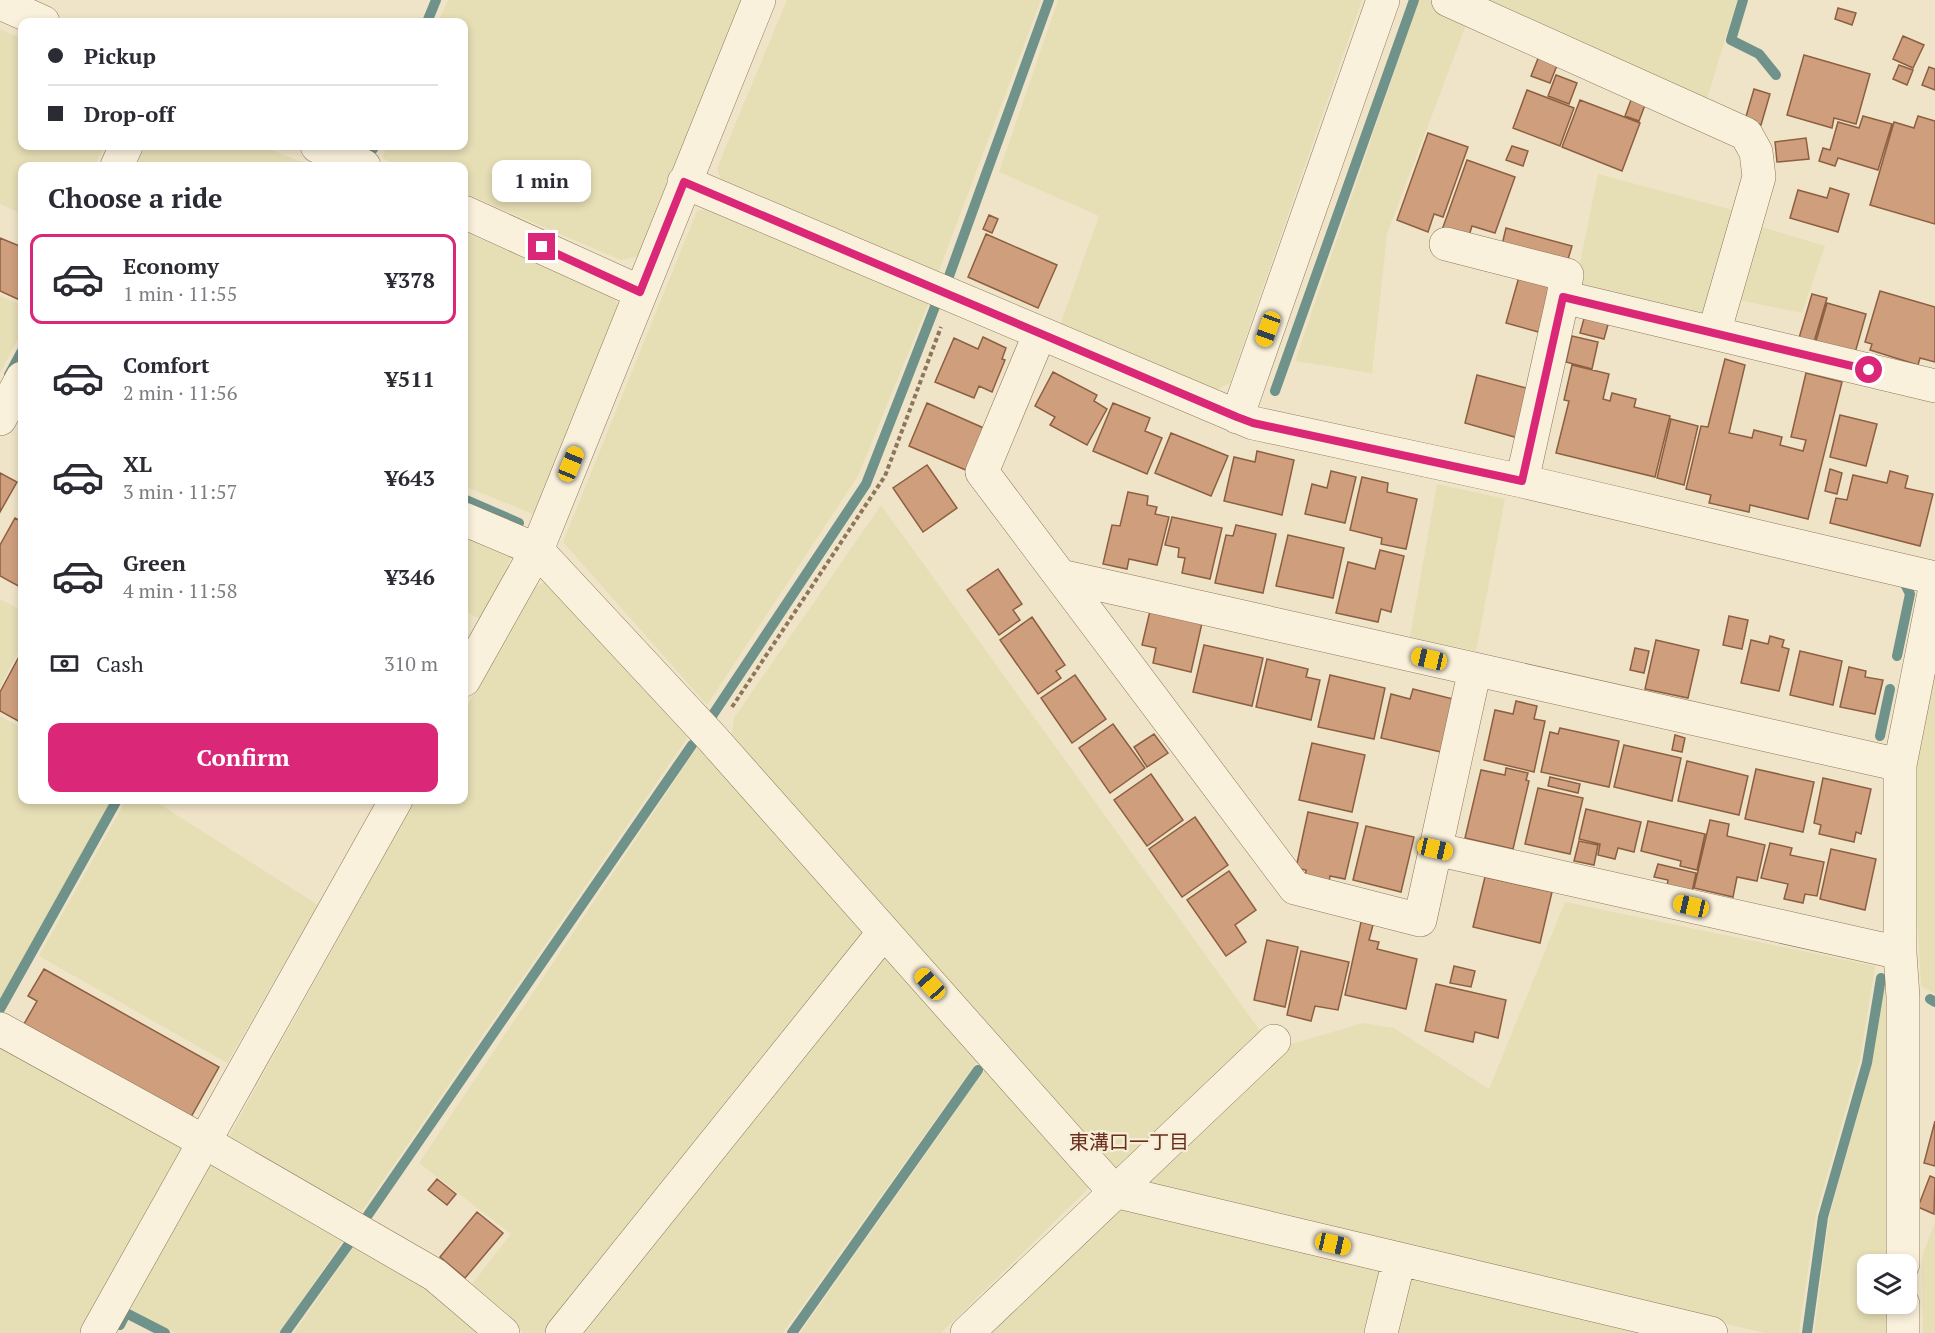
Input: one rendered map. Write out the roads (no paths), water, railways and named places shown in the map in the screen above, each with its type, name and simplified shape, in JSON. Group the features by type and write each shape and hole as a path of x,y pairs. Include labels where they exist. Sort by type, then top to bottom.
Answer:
{"street":[{"path":"468,673 537,550 759,0"},
{"path":"1237,417 1383,0"},
{"path":"1448,0 1746,134 1756,153 1760,177 1714,333"},
{"path":"0,3 34,18"},
{"path":"326,150 355,162"},
{"path":"684,182 1253,423 1522,481 1935,578"},
{"path":"468,214 640,292"},
{"path":"1446,244 1567,275 1522,481"},
{"path":"1563,297 1935,386"},
{"path":"1040,333 982,472 1294,888 1420,920 1475,669"},
{"path":"0,419 18,385"},
{"path":"468,521 537,550 712,738 1114,1191 1711,1333"},
{"path":"1061,576 1900,765"},
{"path":"1903,1254 1900,765 1935,588"},
{"path":"97,1333 394,804"},
{"path":"1435,849 1900,953"},
{"path":"562,1333 884,932"},
{"path":"0,1029 203,1141 435,1275 503,1333"},
{"path":"967,1333 1274,1041"},
{"path":"1381,1333 1399,1260"},
{"path":"1903,1314 1903,1333"}],"waterway":[{"path":"429,18 436,0"},
{"path":"948,279 1049,0"},
{"path":"1275,391 1414,0"},
{"path":"1743,0 1731,40 1759,54 1776,75"},
{"path":"705,720 708,722 866,484 936,304"},
{"path":"9,375 18,358"},
{"path":"468,501 519,523"},
{"path":"1897,656 1910,594 1904,582 1900,581"},
{"path":"1880,736 1890,689"},
{"path":"368,1215 692,745"},
{"path":"0,1009 115,804"},
{"path":"1807,1333 1823,1217 1867,1063 1881,978"},
{"path":"1930,999 1935,1002"},
{"path":"792,1333 978,1070"},
{"path":"285,1333 351,1241"},
{"path":"120,1325 126,1313 165,1333"}],"district":[{"name":"東溝口一丁目","path":"1129,1142"}]}
